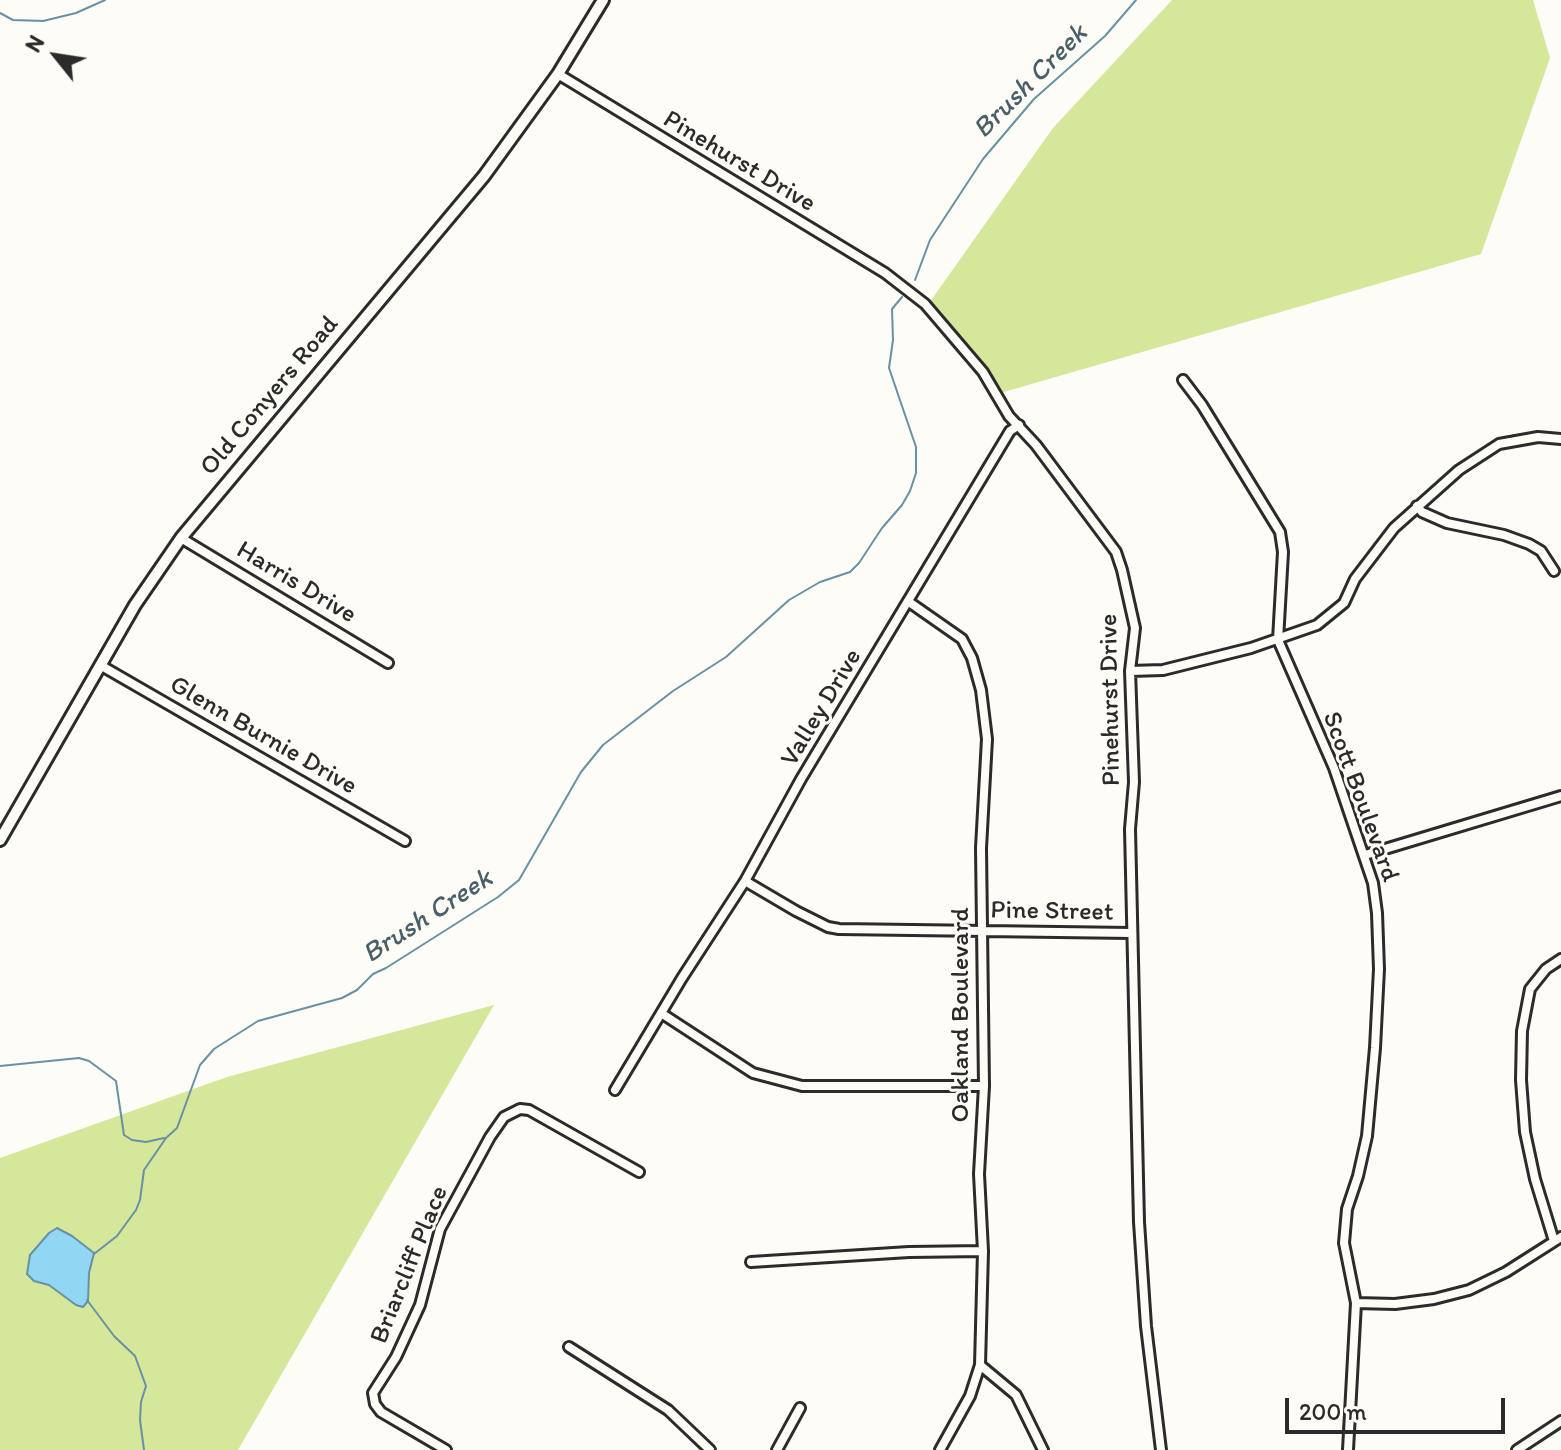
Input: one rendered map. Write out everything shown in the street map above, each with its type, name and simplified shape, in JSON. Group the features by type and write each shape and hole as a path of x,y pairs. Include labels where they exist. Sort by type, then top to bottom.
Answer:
{"street":[{"name":"Old Conyers Road","path":"0,840 135,605 181,538 484,176 558,74 603,0"},
{"name":"Pinehurst Drive","path":"558,74 894,280 925,304 983,372 1009,416 1075,495 1116,552 1135,628 1130,671 1134,782 1130,829 1139,1222 1146,1326 1161,1450"},
{"name":"Scott Boulevard","path":"1183,380 1202,405 1280,532 1283,552 1278,640 1334,768 1373,883 1379,969 1367,1136 1347,1209 1344,1243 1356,1303 1348,1450"},
{"name":"Valley Drive","path":"615,1090 745,881 801,779 1010,431 1019,425"},
{"path":"1130,671 1163,670 1278,640 1317,625 1344,603 1355,579 1394,528 1459,470 1499,444 1538,437 1561,439"},
{"path":"1417,506 1422,512 1447,523 1504,535 1529,544 1541,551 1554,571"},
{"name":"Harris Drive","path":"181,538 388,663"},
{"name":"Oakland Boulevard","path":"909,602 962,639 972,658 981,690 987,739 980,930 984,1086 979,1174 983,1251 980,1365 970,1396 940,1450"},
{"name":"Glenn Burnie Drive","path":"100,665 405,841"},
{"path":"1365,855 1561,796"},
{"name":"Pine Street","path":"745,881 828,927 967,933 980,930 1131,933"},
{"path":"1356,1303 1395,1304 1469,1290 1506,1272 1558,1239 1535,1179 1525,1132 1521,1080 1522,1031 1530,989 1546,969 1561,959"},
{"path":"661,1013 753,1073 802,1086 984,1086"},
{"name":"Briarcliff Place","path":"446,1450 381,1412 375,1404 373,1393 396,1357 420,1305 440,1229 497,1127 504,1117 520,1109 529,1110 639,1172"},
{"path":"751,1262 909,1252 983,1251"},
{"path":"569,1347 668,1410 710,1450"},
{"path":"980,1365 1016,1395 1043,1450"},
{"path":"777,1450 800,1408"},
{"path":"1517,1450 1561,1421"}],"green space":[{"path":"1172,0 1533,0 1550,58 1481,254 997,394 927,306 1053,128"},
{"path":"494,1005 238,1450 0,1450 0,1158 227,1077"}],"water":[{"path":"57,1228 94,1253 89,1273 88,1301 83,1307 49,1285 34,1281 27,1274 30,1255"}],"waterway":[{"path":"0,13 13,20 43,21 76,13 105,0"},
{"name":"Brush Creek","path":"915,280 930,240 983,159 1034,99 1105,36 1136,0"},
{"name":"Brush Creek","path":"94,1254 117,1236 136,1210 144,1170 166,1138 177,1128 200,1065 214,1049 258,1021 342,998 357,990 373,974 498,897 519,880 581,772 603,745 673,691 726,657 789,600 820,582 850,572 859,563 902,505 916,473 916,447 889,368 893,340 892,309 902,297"},
{"path":"0,1066 79,1058 89,1061 116,1081 124,1135 146,1142 164,1138"},
{"name":"Brush Creek","path":"87,1300 114,1336 135,1356 146,1386 140,1420 144,1450"}]}
